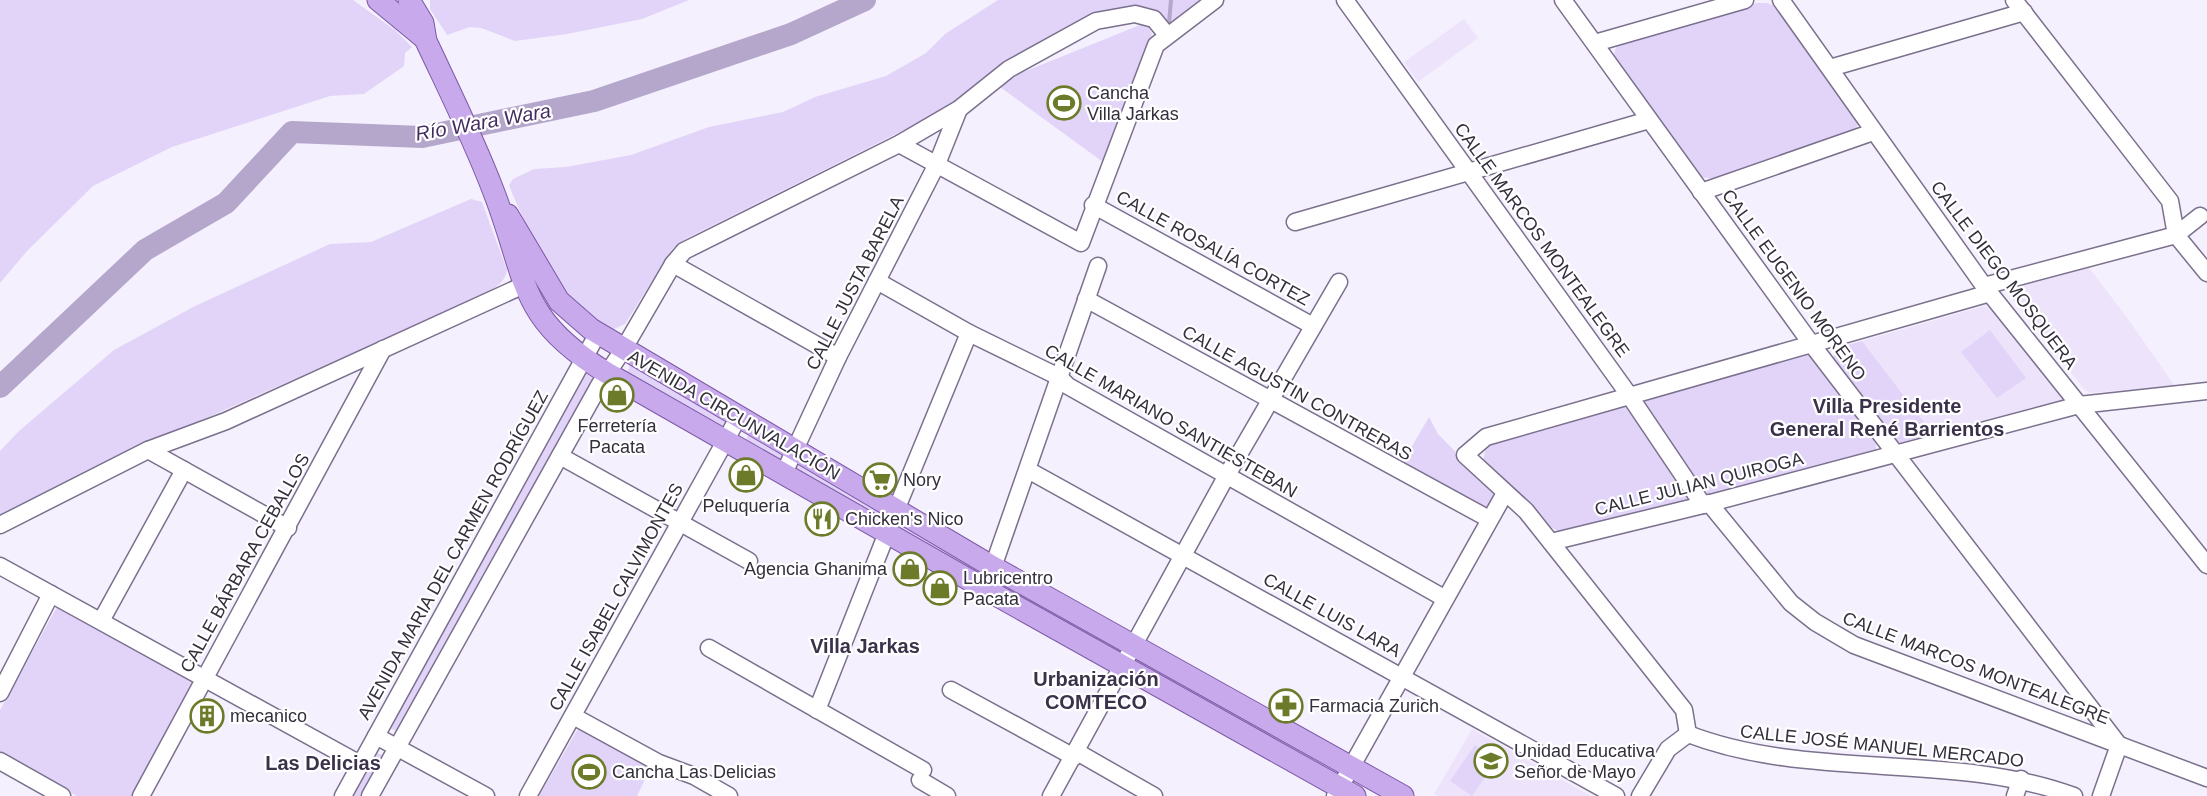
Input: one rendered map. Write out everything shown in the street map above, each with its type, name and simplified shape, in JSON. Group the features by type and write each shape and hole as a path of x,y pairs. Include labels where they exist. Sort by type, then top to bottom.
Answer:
{"main road":[{"name":"AVENIDA CIRCUNVALACIÓN","path":"409,0 423,23 426,41 494,191 559,301 574,316 623,350 993,567 1403,796"},
{"name":"AVENIDA CIRCUNVALACIÓN","path":"383,2 426,41"},
{"name":"AVENIDA CIRCUNVALACIÓN","path":"494,191 524,285 544,323 582,358 1343,793"}],"street":[{"path":"899,144 1081,243 1093,204 1156,45 1215,0"},
{"name":"CALLE MARCOS MONTEALEGRE","path":"1345,0 1706,504 1791,603 1831,632 1854,645 2207,778"},
{"name":"CALLE EUGENIO MORENO","path":"1563,0 1810,342 2119,745"},
{"path":"1595,44 1744,0"},
{"name":"CALLE DIEGO MOSQUERA","path":"1781,0 1987,289 2207,565"},
{"path":"1830,68 2020,4 2170,201 2204,220"},
{"path":"370,796 607,373 673,264 684,251 899,144 959,109 1009,69 1096,21 1135,14 1154,19 1167,35"},
{"name":"CALLE JUSTA BARELA","path":"784,473 838,357 937,164 959,109"},
{"path":"1295,222 1650,120"},
{"path":"1701,192 1873,132"},
{"path":"2170,201 2176,235 2207,273"},
{"name":"CALLE ROSALÍA CORTEZ","path":"1093,204 1313,326"},
{"path":"1640,796 1668,749 1688,734 1684,710 1526,511 1465,454 1486,436 2176,235 2204,220"},
{"path":"673,264 838,357"},
{"path":"993,567 1098,266"},
{"name":"CALLE MARIANO SANTIESTEBAN","path":"877,281 969,333 1059,377 1068,386 1444,598"},
{"path":"1051,796 1227,475 1339,282"},
{"path":"0,525 148,450 225,421 524,285"},
{"name":"CALLE AGUSTIN CONTRERAS","path":"1086,299 1489,519"},
{"name":"AVENIDA MARIA DEL CARMEN RODRÍGUEZ","path":"343,796 582,358 598,333"},
{"path":"817,710 969,333"},
{"name":"CALLE BÁRBARA CEBALLOS","path":"141,796 383,349"},
{"name":"CALLE JULIAN QUIROGA","path":"1551,542 1706,504 2079,405 2207,390"},
{"name":"CALLE ISABEL CALVIMONTES","path":"528,796 738,418"},
{"path":"148,450 288,528"},
{"path":"560,456 749,561"},
{"path":"101,621 184,470"},
{"name":"CALLE LUIS LARA","path":"1028,470 1616,796"},
{"path":"1343,793 1352,767 1444,598 1505,493"},
{"path":"0,566 360,764"},
{"path":"0,693 51,594"},
{"path":"709,648 817,710 921,775 947,796"},
{"path":"951,690 1154,796"},
{"path":"573,716 659,763 694,776 729,796"},
{"name":"CALLE JOSÉ MANUEL MERCADO","path":"1688,734 1722,747 1862,765 2021,779 2074,796"},
{"path":"376,736 486,796"},
{"path":"2101,796 2119,745"},
{"path":"0,761 62,796"},
{"path":"2015,796 2021,779"}],"shaded area":[{"path":"0,0 353,0 395,30 412,47 405,53 404,66 364,94 330,96 172,147 93,186 27,251 0,283"},
{"path":"430,0 689,0 642,19 567,34 515,41 481,28 470,27 447,35 430,9"},
{"path":"998,0 1203,0 1169,23 1142,9 1127,7 1097,14 914,125 687,238 673,248 625,324 609,331 585,314 564,294 537,247 514,197 509,185 513,179 534,169 566,167 631,155 709,127 783,112 815,97 886,76 926,53 945,34"},
{"path":"1757,3 1767,3 1781,9 1859,120 1856,130 1716,179 1701,177 1614,59 1615,50 1625,40"},
{"path":"1464,19 1478,38 1418,82 1404,62"},
{"path":"1140,25 1149,27 1152,34 1103,162 1000,87 1021,73"},
{"path":"471,199 482,202 507,270 496,287 464,304 145,445 0,514 0,451 19,431 114,350 195,306 330,244 371,242"},
{"path":"2087,265 2175,386 2090,393 2084,389 2010,297 2013,286"},
{"path":"1984,306 1991,308 2062,398 2061,402 2054,408 1934,435 1862,341"},
{"path":"1990,330 2026,378 1997,398 1961,352"},
{"path":"1862,341 1934,435 1896,445 1832,360 1837,348"},
{"path":"1808,353 1815,357 1876,444 1876,452 1707,497 1645,405 1646,401"},
{"path":"631,364 728,419 722,429 626,374"},
{"path":"586,374 593,378 397,732 390,728"},
{"path":"1616,405 1627,405 1689,497 1688,500 1560,532 1546,525 1483,461 1485,451 1495,440"},
{"path":"1429,417 1438,434 1494,491 1490,506 1482,508 1400,467"},
{"path":"750,432 785,452 780,462 745,442"},
{"path":"797,460 885,512 880,520 793,469"},
{"path":"902,522 1124,648 1119,655 897,530"},
{"path":"58,605 197,681 133,796 77,796 0,754 0,710"},
{"path":"1140,657 1341,769 1337,777 1135,666"},
{"path":"579,727 651,767 637,796 539,796"},
{"name":"Unidad Educativa Señor de Mayo","path":"1472,729 1591,796 1439,796 1434,794"},
{"path":"1475,745 1497,760 1472,796 1450,781"},
{"path":"376,752 384,756 362,796 352,796"}],"waterway":[{"name":"Río Wara Wara","path":"0,387 145,250 226,203 292,132 422,137 594,101 791,34 865,0"},
{"path":"1169,23 1171,0"}],"place":[{"name":"Cancha Villa Jarkas","path":"1064,103"},
{"name":"Ferretería Pacata","path":"617,395"},
{"name":"Peluquería","path":"746,475"},
{"name":"Nory","path":"880,480"},
{"name":"Chicken's Nico","path":"822,519"},
{"name":"Agencia Ghanima","path":"910,569"},
{"name":"Lubricentro Pacata","path":"940,588"},
{"name":"Farmacia Zurich","path":"1286,706"},
{"name":"mecanico","path":"207,716"},
{"name":"Unidad Educativa Señor de Mayo","path":"1491,761"},
{"name":"Cancha Las Delicias","path":"589,772"}],"district":[{"name":"Villa Presidente General René Barrientos","path":"1887,418"},
{"name":"Villa Jarkas","path":"865,646"},
{"name":"Urbanización COMTECO","path":"1096,690"},
{"name":"Las Delicias","path":"323,763"}]}
